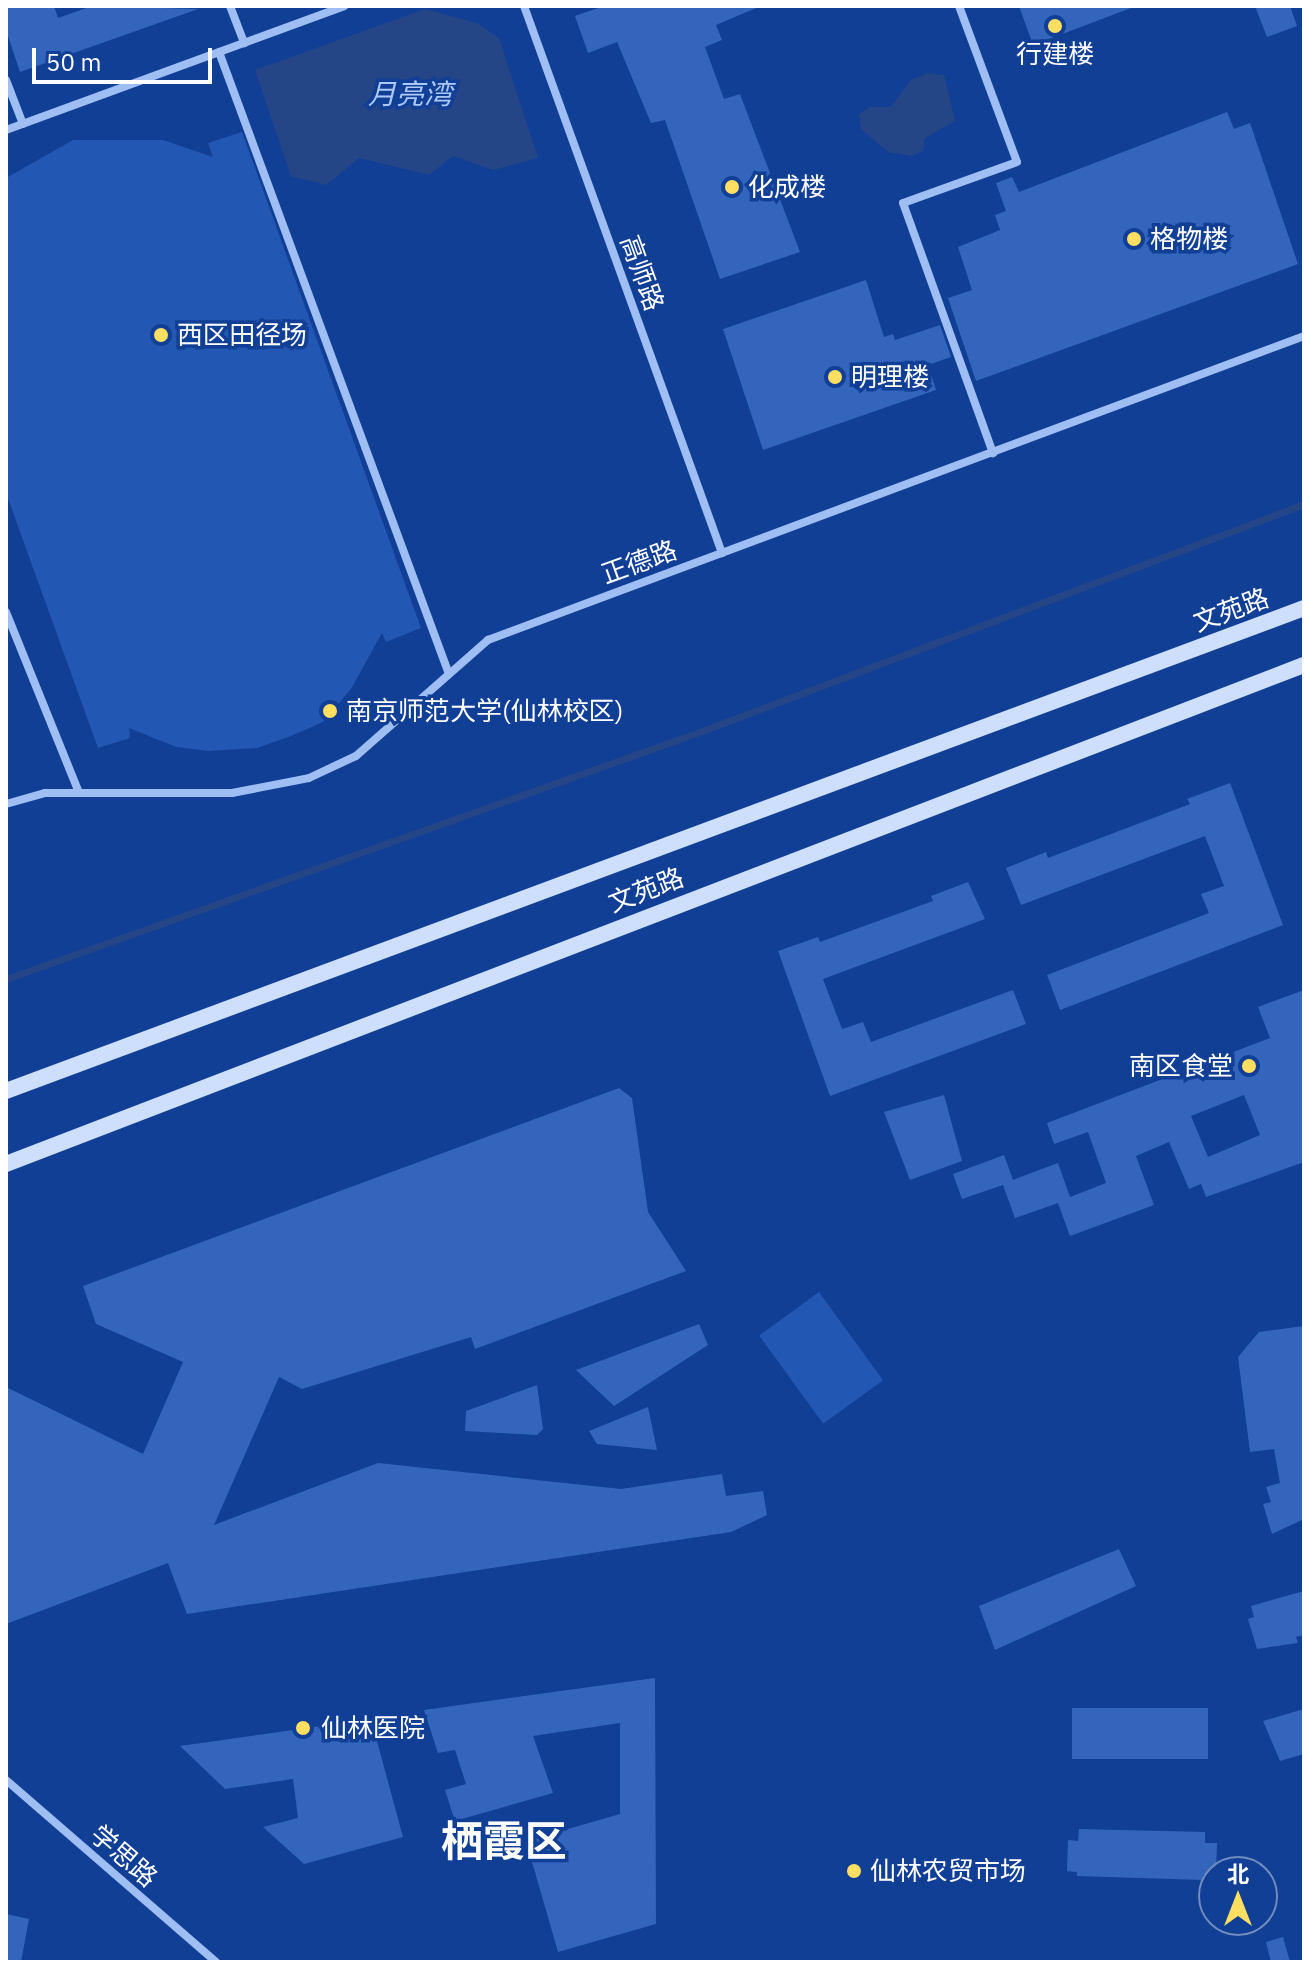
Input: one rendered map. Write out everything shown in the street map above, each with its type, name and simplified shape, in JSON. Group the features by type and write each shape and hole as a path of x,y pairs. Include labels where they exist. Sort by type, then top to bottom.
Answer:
{"main road":[{"name":"文苑路","path":"6,1091 1304,608"},
{"name":"文苑路","path":"6,1164 1304,665"}],"street":[{"path":"230,6 244,43"},
{"path":"6,130 344,6"},
{"name":"高师路","path":"524,6 722,553"},
{"path":"959,6 1017,162 903,203 993,453"},
{"path":"219,52 449,674"},
{"path":"6,80 23,124"},
{"name":"正德路","path":"6,804 45,793 232,793 309,778 356,756 488,640 1304,336"},
{"path":"6,612 79,793"},
{"name":"学思路","path":"6,1780 216,1962"}],"shaded area":[{"name":"西区田径场","path":"242,132 421,628 386,642 382,633 351,689 323,722 291,736 257,748 209,751 176,747 129,728 130,738 98,748 6,493 6,178 73,140 163,140 213,157 208,143"},
{"path":"819,1292 883,1380 823,1424 759,1335"}],"water":[{"name":"月亮湾","path":"425,9 477,23 499,38 538,158 493,170 453,156 429,175 359,158 326,185 291,176 255,70"},
{"path":"928,73 944,75 955,121 925,138 923,151 912,156 888,152 861,129 859,114 870,107 891,107 911,80"}],"building":[{"path":"6,6 54,6 58,18 92,6 198,9 20,72 6,30"},
{"name":"化成楼","path":"604,6 761,6 716,25 722,40 705,47 724,99 740,94 800,252 720,279 665,120 651,123 617,42 588,53 575,16"},
{"name":"行建楼","path":"1019,6 1131,6 1131,8 1033,45"},
{"path":"1255,6 1290,6 1297,26 1267,37"},
{"name":"格物楼","path":"1227,112 1234,129 1250,123 1298,264 976,381 948,298 972,290 958,247 1000,230 995,215 1006,211 996,183 1012,177 1019,192"},
{"name":"明理楼","path":"866,280 884,337 893,334 895,340 940,325 951,357 928,365 936,390 763,450 723,329"},
{"path":"1230,783 1283,925 1060,1010 1047,975 1209,913 1201,894 1224,886 1205,836 1021,905 1006,868 1046,852 1048,858 1190,804 1187,799"},
{"path":"968,882 985,919 823,979 842,1029 863,1022 871,1042 1013,990 1026,1024 830,1096 778,951 818,937 820,942 933,901 931,896"},
{"path":"1304,990 1304,1162 1206,1197 1201,1184 1189,1189 1169,1142 1136,1156 1154,1205 1070,1236 1058,1203 1015,1218 1003,1185 962,1199 953,1174 1004,1155 1013,1180 1058,1163 1070,1197 1106,1183 1088,1132 1054,1144 1047,1123 1270,1038 1258,1007","holes":["1244,1095 1260,1135 1208,1157 1191,1116"]},
{"path":"619,1088 632,1098 648,1212 686,1271 475,1349 471,1337 302,1389 279,1377 214,1525 378,1463 621,1489 722,1474 726,1496 763,1491 767,1515 731,1532 187,1614 168,1563 6,1624 6,1387 143,1454 183,1362 96,1324 83,1286"},
{"path":"944,1095 962,1161 910,1180 884,1112"},
{"path":"699,1324 708,1345 614,1406 576,1370"},
{"path":"1304,1326 1304,1519 1272,1534 1263,1504 1271,1502 1266,1487 1280,1483 1274,1449 1250,1452 1238,1357 1259,1332"},
{"path":"537,1385 543,1429 537,1435 465,1431 466,1411"},
{"path":"648,1407 657,1450 597,1444 589,1431"},
{"path":"1119,1549 1136,1586 995,1650 979,1606"},
{"path":"1304,1591 1304,1635 1296,1637 1298,1643 1257,1649 1248,1619 1254,1617 1251,1606"},
{"path":"655,1678 656,1924 558,1952 526,1841 620,1814 620,1723 533,1736 553,1793 455,1821 445,1790 466,1784 455,1750 438,1753 424,1710"},
{"path":"1072,1708 1208,1708 1208,1759 1072,1759"},
{"path":"1304,1709 1304,1754 1280,1761 1263,1721"},
{"path":"371,1719 403,1837 304,1864 263,1827 298,1818 293,1779 225,1789 180,1746"},
{"path":"1079,1829 1205,1832 1205,1843 1217,1843 1217,1856 1198,1856 1198,1880 1077,1876 1077,1872 1067,1871 1068,1840 1078,1841"},
{"path":"6,1914 29,1919 21,1962 6,1962"},
{"path":"1283,1937 1290,1962 1271,1962 1266,1942"}],"waterway":[{"path":"6,979 702,731 1304,504"}],"place":[{"name":"行建楼","path":"1055,26"},
{"name":"化成楼","path":"732,187"},
{"name":"格物楼","path":"1134,239"},
{"name":"西区田径场","path":"161,335"},
{"name":"明理楼","path":"835,377"},
{"name":"南京师范大学(仙林校区)","path":"330,711"},
{"name":"南区食堂","path":"1249,1066"},
{"name":"仙林医院","path":"303,1728"},
{"name":"仙林农贸市场","path":"854,1871"}],"district":[{"name":"栖霞区","path":"504,1841"}]}
